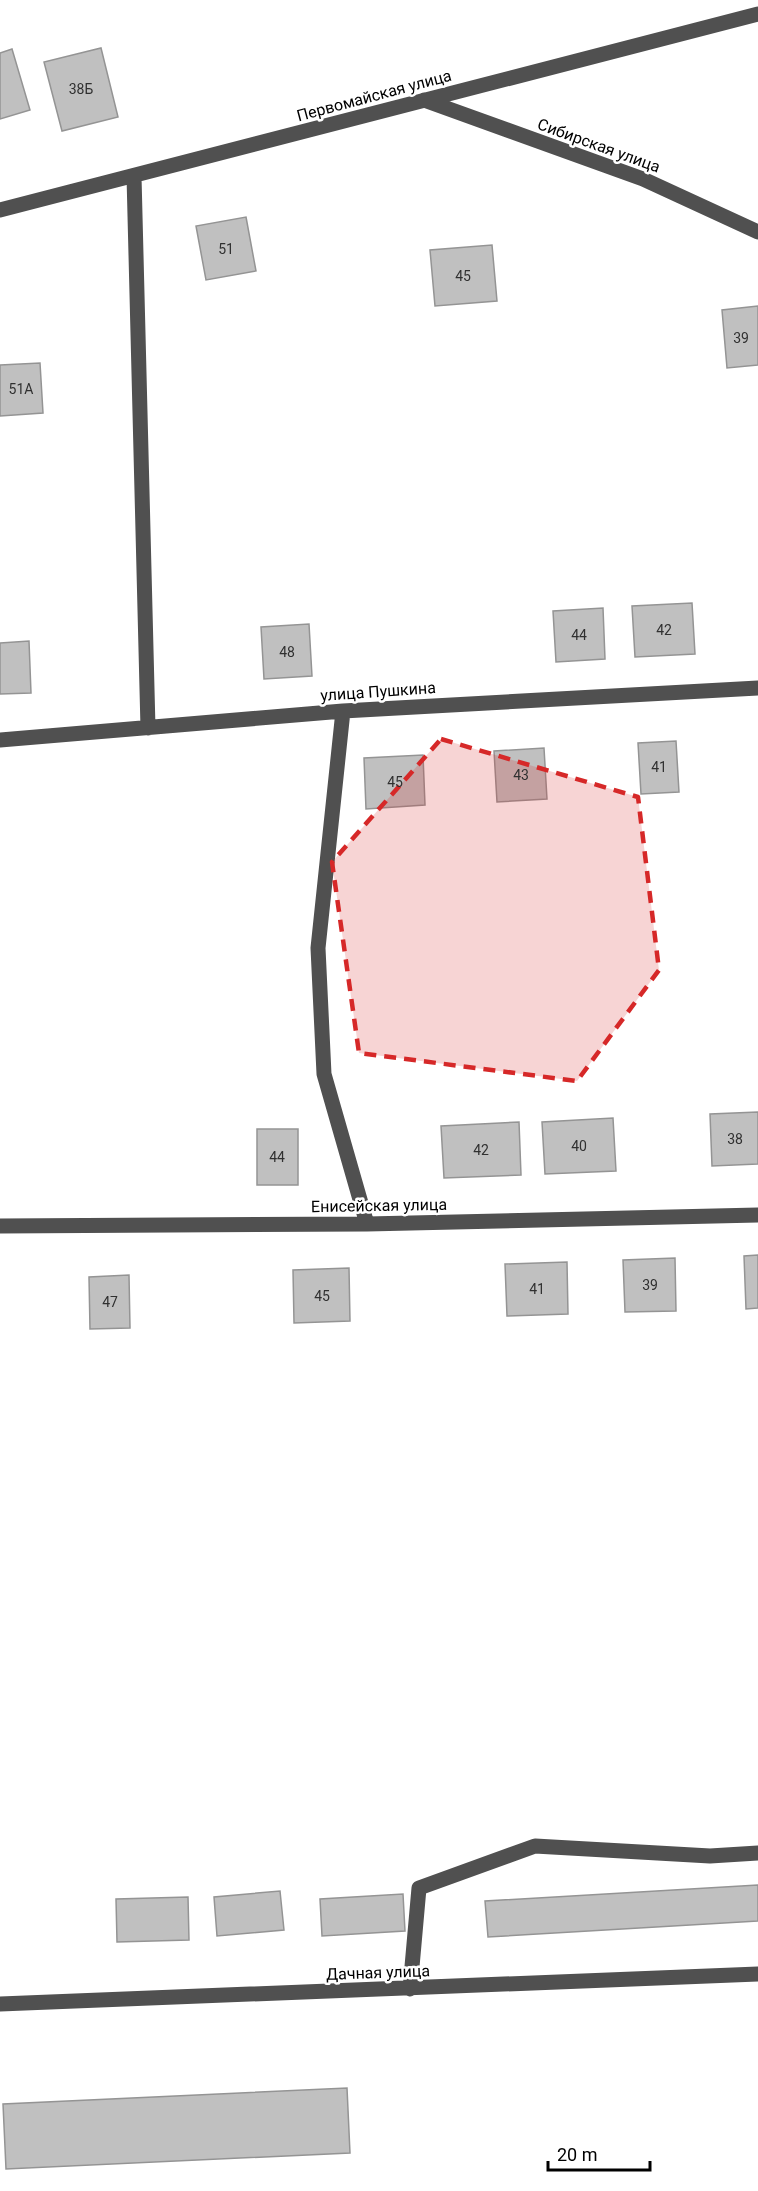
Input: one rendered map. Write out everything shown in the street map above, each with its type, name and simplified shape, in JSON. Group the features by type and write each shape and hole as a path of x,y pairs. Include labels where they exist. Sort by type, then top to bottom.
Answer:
{"street":[{"name":"Первомайская улица","path":"0,210 758,14"},
{"name":"Сибирская улица","path":"424,100 643,179 758,232"},
{"path":"134,176 148,728"},
{"name":"улица Пушкина","path":"0,740 343,711 758,688"},
{"path":"343,711 318,948 324,1074 367,1224"},
{"name":"Енисейская улица","path":"0,1226 367,1224 758,1215"},
{"path":"410,1989 419,1888 535,1846 710,1856 758,1853"},
{"name":"Дачная улица","path":"0,2004 758,1974"}],"highlighted area":[{"path":"441,739 638,797 659,970 577,1081 359,1053 332,862"}],"building":[{"path":"101,48 118,117 62,131 44,62"},
{"path":"12,49 30,110 0,119 0,53"},
{"path":"246,217 256,271 206,280 196,226"},
{"path":"492,245 497,301 435,306 430,250"},
{"path":"758,306 758,365 727,368 722,310"},
{"path":"40,363 43,413 0,416 0,365"},
{"path":"692,603 695,654 635,657 632,606"},
{"path":"603,608 605,659 556,662 553,611"},
{"path":"309,624 312,676 264,679 261,627"},
{"path":"29,641 31,693 0,694 0,643"},
{"path":"676,741 679,792 641,794 638,743"},
{"path":"544,748 547,799 497,802 494,751"},
{"path":"423,755 425,805 366,809 364,758"},
{"path":"758,1112 758,1164 712,1166 710,1114"},
{"path":"613,1118 616,1171 545,1174 542,1122"},
{"path":"519,1122 521,1175 444,1178 441,1126"},
{"path":"257,1129 298,1129 298,1185 257,1185"},
{"path":"758,1255 758,1308 746,1309 744,1256"},
{"path":"675,1258 676,1311 625,1312 623,1260"},
{"path":"567,1262 568,1314 507,1316 505,1264"},
{"path":"349,1268 350,1321 294,1323 293,1270"},
{"path":"129,1275 130,1328 90,1329 89,1277"},
{"path":"758,1885 758,1921 488,1937 485,1901"},
{"path":"280,1891 284,1930 217,1936 214,1897"},
{"path":"403,1894 405,1931 322,1936 320,1899"},
{"path":"188,1897 189,1940 117,1942 116,1899"},
{"path":"347,2088 350,2153 6,2169 3,2104"}]}
